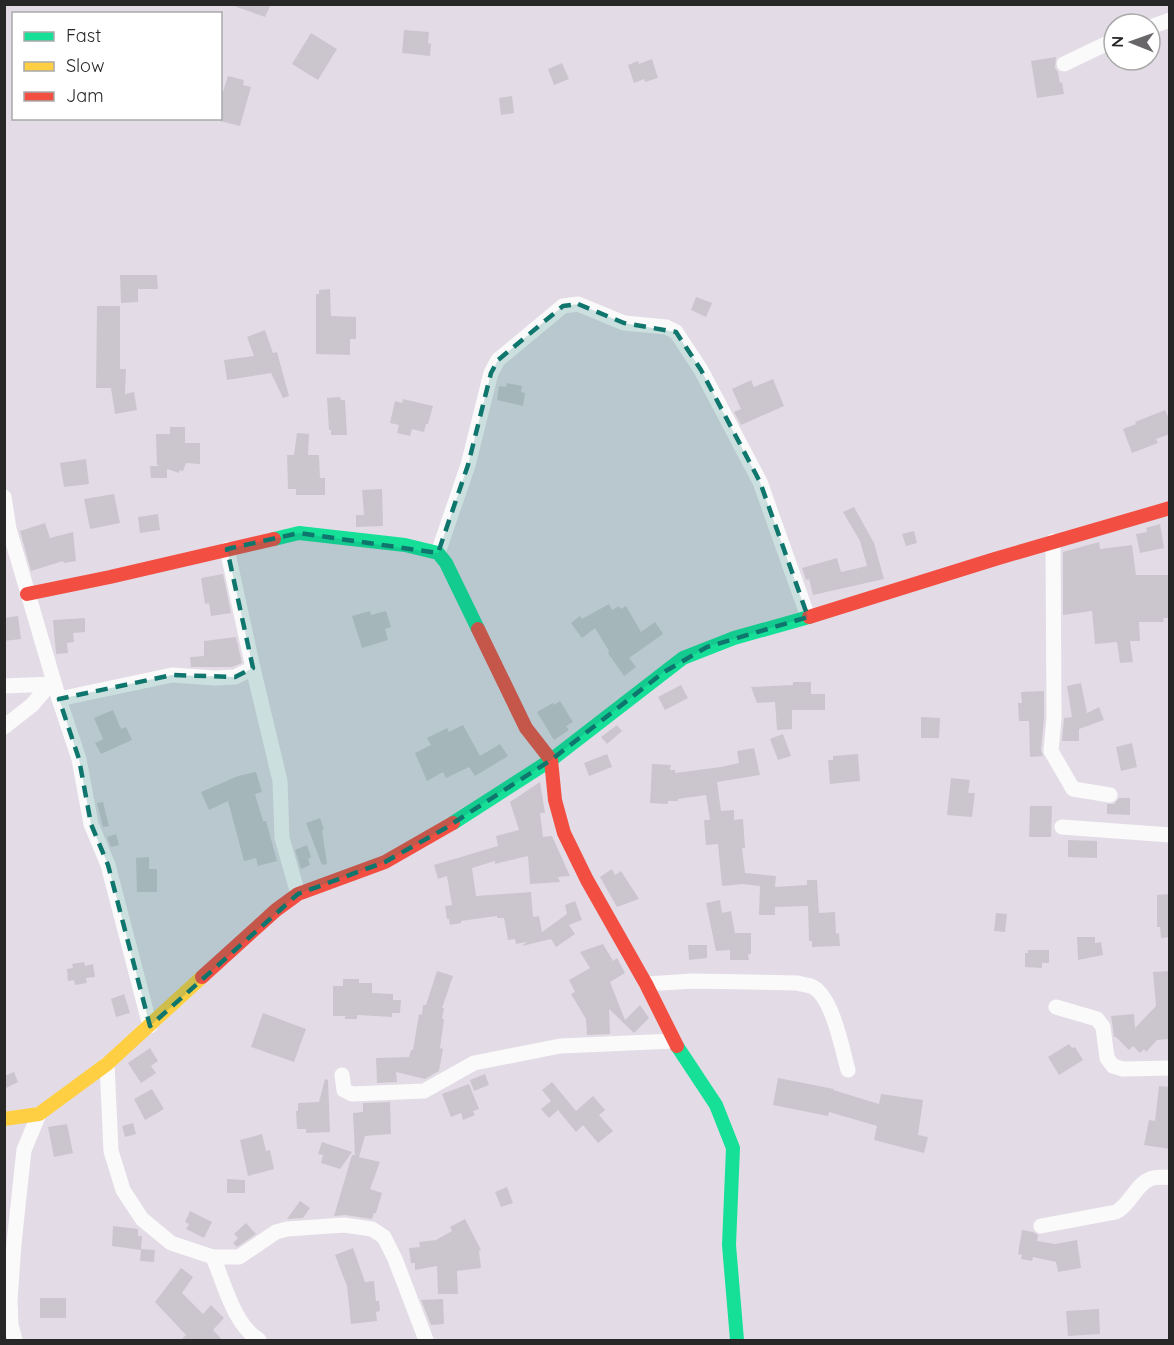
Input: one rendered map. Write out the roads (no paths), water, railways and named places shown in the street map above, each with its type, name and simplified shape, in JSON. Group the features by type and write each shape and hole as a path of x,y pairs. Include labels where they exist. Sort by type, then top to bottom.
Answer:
{"street":[{"path":"1064,64 1102,46"},
{"path":"438,553 468,465 491,373 498,360 563,306 578,304 624,323 666,327 676,332 701,370 760,482 808,617"},
{"path":"4,497 9,529 52,684 79,759 91,824 108,865 150,1026"},
{"path":"4,1119 39,1114 107,1064 222,957 298,894 385,862 444,830 551,760 683,658 707,647 959,568 1170,508"},
{"path":"27,594 110,578 299,533 405,545 438,553 446,563 526,728 551,760 555,800 564,833 587,880 646,984 674,1041 716,1106 733,1148 729,1245 737,1341"},
{"path":"1053,541 1054,718 1051,751 1073,789 1110,795"},
{"path":"227,549 280,780 282,838 298,894"},
{"path":"59,699 172,675 215,678 236,676 253,668"},
{"path":"4,686 52,684"},
{"path":"4,727 32,705 52,684"},
{"path":"1062,827 1170,835"},
{"path":"646,984 693,981 798,984 813,987 824,998 834,1022 848,1070"},
{"path":"1056,1007 1096,1019 1103,1027 1107,1058 1113,1066 1123,1069 1170,1068"},
{"path":"342,1075 344,1090 352,1094 424,1091 474,1063 560,1046 674,1041"},
{"path":"107,1064 111,1151 123,1190 142,1219 171,1243 213,1257 239,1257 276,1232 287,1230 344,1225 372,1229 384,1237 395,1259 426,1341"},
{"path":"15,1341 11,1325 10,1301 15,1231 24,1150 39,1114"},
{"path":"1041,1226 1116,1212 1125,1208 1143,1182 1152,1178 1170,1177"},
{"path":"213,1257 239,1321 250,1335 259,1341"}]}
